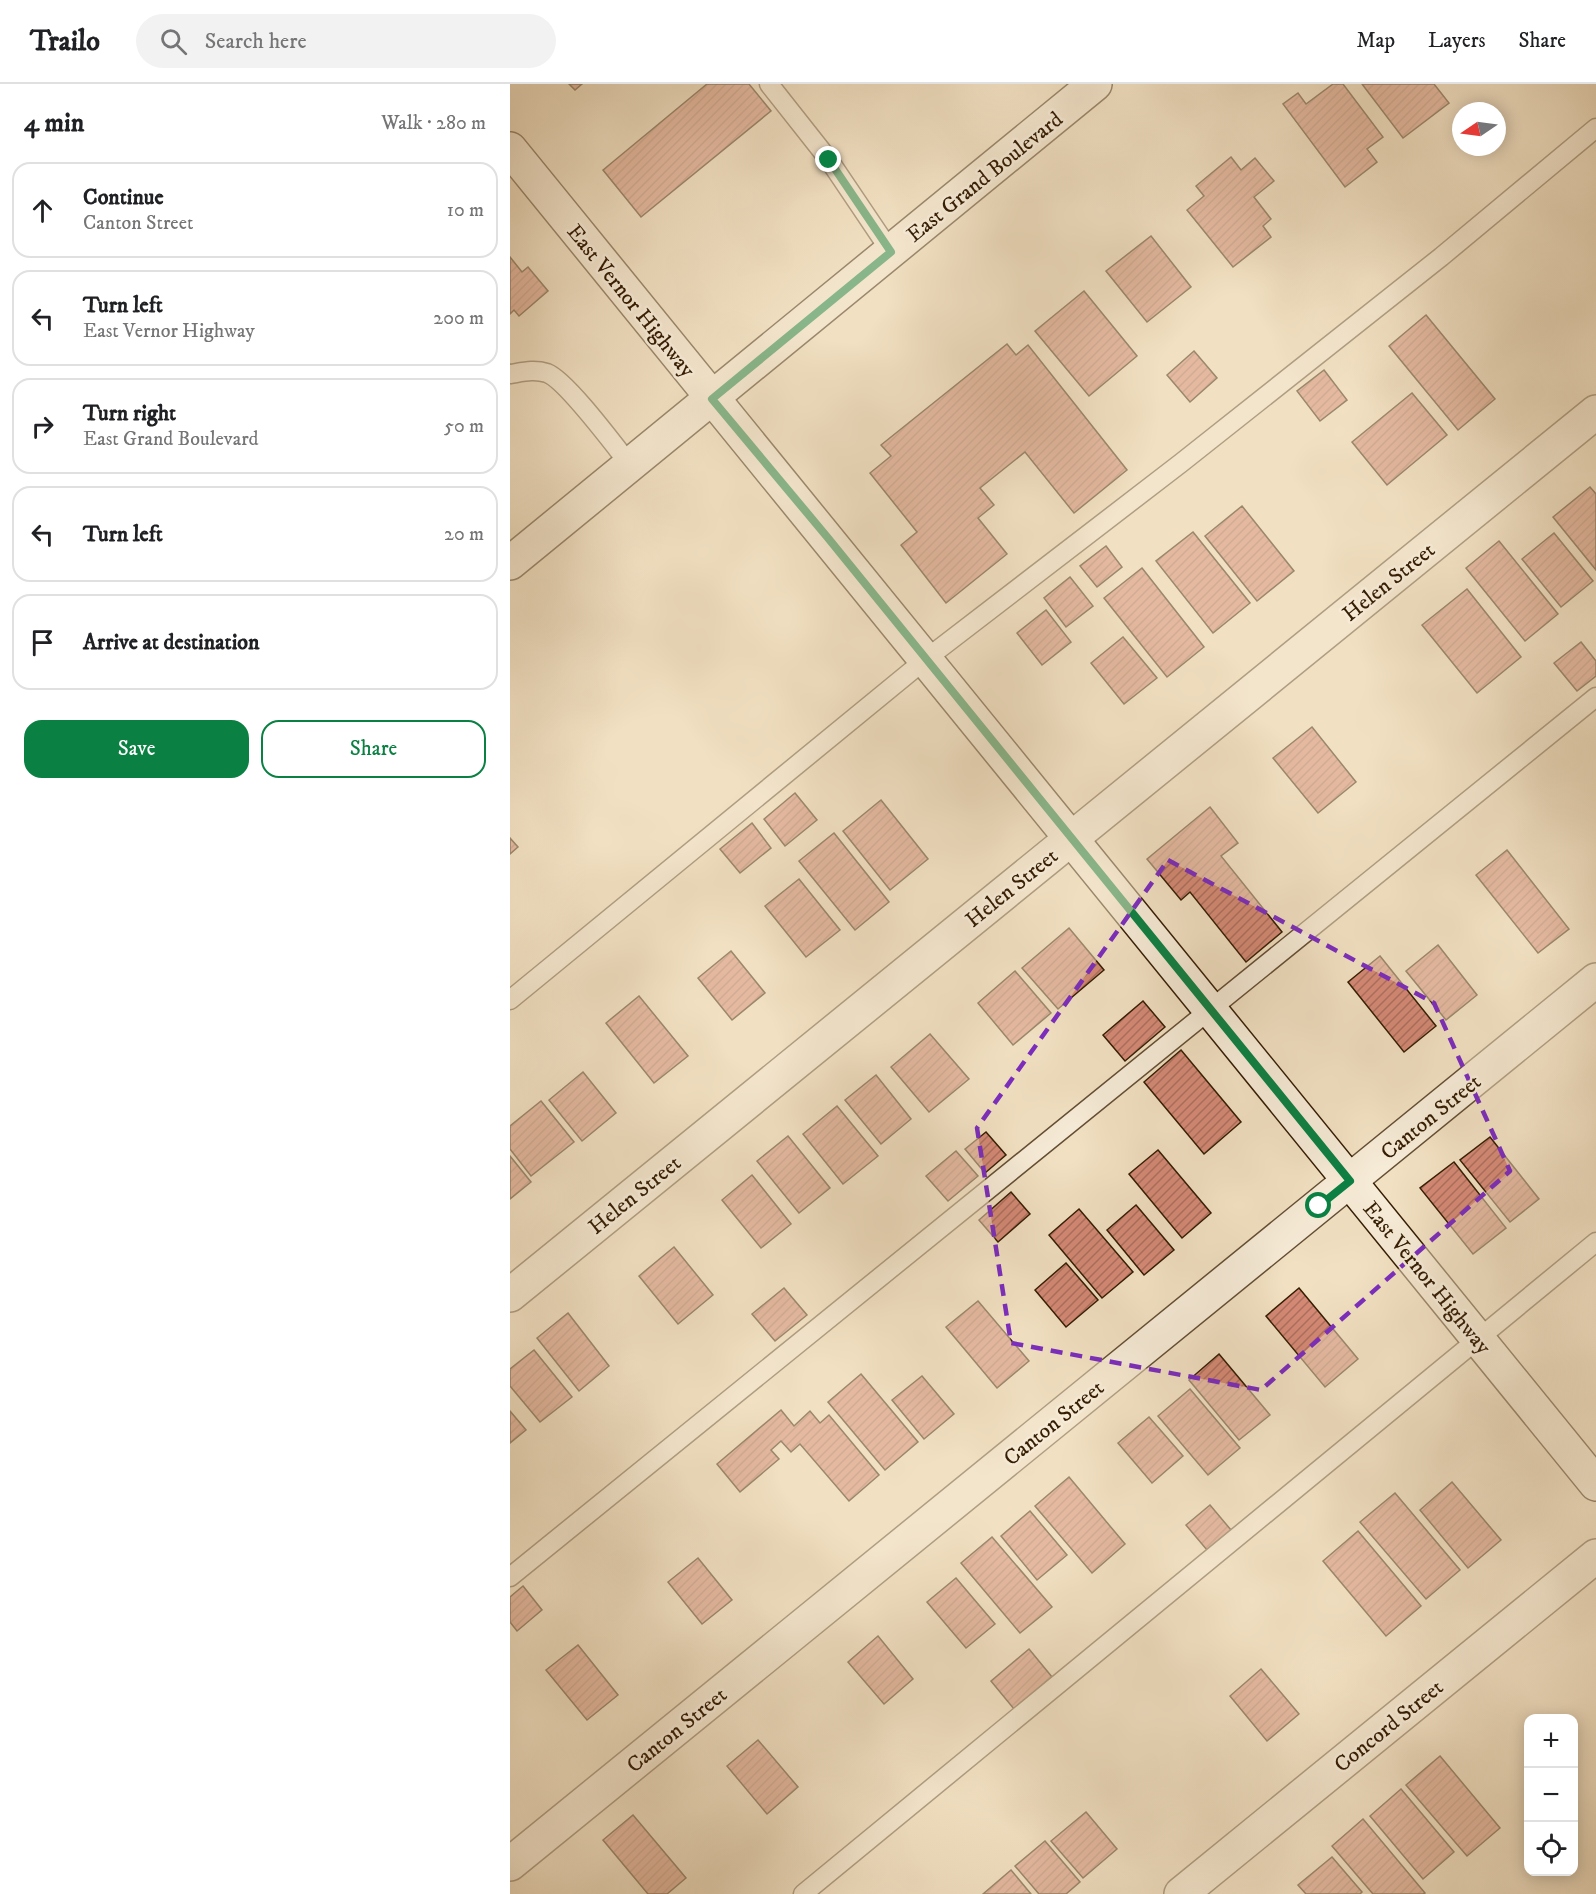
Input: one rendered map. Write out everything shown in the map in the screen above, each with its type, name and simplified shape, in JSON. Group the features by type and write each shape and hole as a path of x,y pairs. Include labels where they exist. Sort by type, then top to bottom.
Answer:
{"street":[{"name":"East Grand Boulevard","path":"510,563 1095,84"},
{"name":"East Vernor Highway","path":"510,149 1596,1484"},
{"name":"Helen Street","path":"510,1295 1596,412"},
{"name":"Canton Street","path":"510,1864 1596,980"},
{"name":"Concord Street","path":"1180,1894 1596,1556"}],"lane":[{"path":"769,84 829,160 891,252"},
{"path":"510,1000 926,659 1182,463 1441,257 1596,128"},
{"path":"510,374 534,370 549,374 567,389 630,465"},
{"path":"510,1577 1596,697"},
{"path":"803,1894 1596,1242"}],"highlighted area":[{"path":"1168,860 1434,1003 1510,1171 1261,1390 1011,1343 977,1128"}],"building":[{"path":"569,84 582,84 575,90"},
{"path":"707,84 749,84 771,111 641,217 603,170"},
{"path":"1333,84 1343,84 1383,137 1367,149 1377,162 1345,187 1283,104 1298,93 1306,104"},
{"path":"1362,84 1434,84 1449,103 1403,138"},
{"path":"1231,157 1241,170 1255,158 1274,181 1254,197 1271,219 1263,226 1271,237 1233,267 1187,210 1204,196 1196,186"},
{"path":"1151,236 1191,287 1147,322 1106,271"},
{"path":"510,257 522,272 528,267 548,291 519,316 514,310 510,314"},
{"path":"1084,291 1137,356 1089,396 1035,331"},
{"path":"1426,315 1495,399 1458,430 1389,346"},
{"path":"1007,344 1016,355 1028,345 1127,470 1074,513 1025,452 980,488 994,505 978,518 1007,554 946,603 901,545 917,532 870,473 891,456 881,445"},
{"path":"1194,351 1217,378 1190,402 1167,375"},
{"path":"1324,370 1347,400 1320,421 1297,391"},
{"path":"1412,393 1447,435 1387,485 1352,442"},
{"path":"1590,487 1596,494 1596,570 1553,517"},
{"path":"1242,506 1294,571 1257,601 1205,536"},
{"path":"1193,532 1250,603 1213,633 1156,561"},
{"path":"1554,533 1593,581 1561,607 1522,559"},
{"path":"1499,541 1558,614 1525,641 1466,568"},
{"path":"1106,546 1122,567 1097,587 1080,566"},
{"path":"1142,568 1204,647 1167,677 1104,598"},
{"path":"1070,577 1093,606 1066,627 1044,598"},
{"path":"1467,589 1521,657 1477,693 1422,625"},
{"path":"1046,610 1071,642 1042,665 1017,633"},
{"path":"1123,637 1157,678 1124,704 1091,663"},
{"path":"1581,642 1596,661 1596,676 1577,691 1554,663"},
{"path":"1312,727 1356,782 1318,813 1273,758"},
{"path":"795,793 817,820 785,846 764,819"},
{"path":"881,800 928,859 890,890 843,831"},
{"path":"1210,807 1238,843 1221,856 1282,932 1246,962 1190,892 1181,900 1147,859"},
{"path":"752,823 771,848 740,873 720,849"},
{"path":"834,833 889,902 855,930 799,861"},
{"path":"510,838 518,847 510,854"},
{"path":"1507,850 1569,929 1538,953 1476,875"},
{"path":"799,879 840,930 806,957 765,906"},
{"path":"1069,928 1104,970 1058,1009 1022,968"},
{"path":"1438,945 1477,995 1446,1020 1406,971"},
{"path":"731,951 765,993 732,1020 698,978"},
{"path":"1380,956 1436,1026 1404,1052 1348,982"},
{"path":"1015,971 1051,1013 1013,1045 978,1003"},
{"path":"639,996 688,1056 654,1083 606,1023"},
{"path":"1143,1001 1165,1027 1125,1061 1103,1035"},
{"path":"930,1034 969,1079 929,1112 891,1067"},
{"path":"1181,1050 1241,1122 1204,1154 1144,1082"},
{"path":"583,1072 616,1113 582,1141 549,1100"},
{"path":"876,1075 911,1119 881,1144 845,1100"},
{"path":"541,1101 574,1142 531,1176 510,1149 510,1126"},
{"path":"837,1106 878,1156 843,1184 803,1134"},
{"path":"986,1132 1006,1155 985,1173 965,1149"},
{"path":"788,1136 830,1188 799,1213 757,1161"},
{"path":"1490,1137 1539,1199 1510,1222 1460,1160"},
{"path":"1158,1150 1211,1213 1182,1238 1129,1174"},
{"path":"956,1151 978,1176 948,1201 926,1176"},
{"path":"510,1156 531,1182 510,1199"},
{"path":"1454,1162 1506,1228 1473,1254 1420,1188"},
{"path":"752,1175 791,1224 761,1248 722,1200"},
{"path":"1011,1192 1030,1214 998,1242 979,1220"},
{"path":"1136,1205 1174,1250 1144,1275 1107,1230"},
{"path":"1079,1209 1133,1272 1102,1298 1049,1235"},
{"path":"674,1247 713,1295 678,1324 639,1276"},
{"path":"1066,1263 1098,1300 1066,1327 1035,1290"},
{"path":"784,1288 807,1315 775,1341 752,1314"},
{"path":"1299,1288 1358,1359 1325,1387 1266,1316"},
{"path":"978,1301 1029,1361 997,1388 946,1327"},
{"path":"568,1313 609,1366 579,1391 537,1338"},
{"path":"534,1350 572,1397 540,1422 510,1386 510,1369"},
{"path":"1219,1354 1270,1415 1239,1440 1189,1380"},
{"path":"861,1374 918,1442 885,1470 828,1402"},
{"path":"922,1376 954,1414 924,1439 892,1400"},
{"path":"1190,1389 1240,1448 1208,1475 1158,1416"},
{"path":"781,1410 794,1426 810,1411 820,1423 829,1415 879,1475 849,1501 800,1444 791,1452 781,1441 771,1450 779,1459 740,1492 717,1464"},
{"path":"510,1411 526,1430 510,1443"},
{"path":"1149,1417 1183,1456 1152,1483 1118,1443"},
{"path":"1069,1477 1125,1544 1092,1573 1035,1506"},
{"path":"1452,1482 1501,1540 1468,1568 1420,1510"},
{"path":"1395,1493 1460,1570 1426,1599 1360,1522"},
{"path":"1210,1505 1231,1530 1207,1550 1186,1525"},
{"path":"1030,1511 1067,1555 1037,1580 1001,1536"},
{"path":"1358,1531 1421,1606 1386,1636 1323,1561"},
{"path":"992,1537 1052,1607 1020,1633 961,1563"},
{"path":"698,1558 732,1600 702,1624 668,1582"},
{"path":"956,1578 995,1624 966,1648 927,1602"},
{"path":"523,1586 542,1610 517,1631 510,1622 510,1597"},
{"path":"878,1636 913,1679 884,1704 848,1662"},
{"path":"578,1645 618,1695 587,1720 546,1670"},
{"path":"1029,1649 1052,1677 1014,1709 991,1681"},
{"path":"1261,1669 1299,1714 1267,1741 1230,1696"},
{"path":"758,1740 798,1787 767,1814 727,1766"},
{"path":"1440,1756 1500,1828 1467,1856 1406,1785"},
{"path":"1401,1789 1454,1852 1423,1879 1370,1816"},
{"path":"1086,1812 1117,1849 1083,1878 1051,1841"},
{"path":"633,1815 686,1878 667,1894 648,1894 603,1840"},
{"path":"1363,1819 1425,1893 1373,1894 1332,1846"},
{"path":"1045,1841 1080,1882 1066,1894 1039,1894 1015,1866"},
{"path":"1332,1857 1362,1892 1360,1894 1306,1894 1298,1885"},
{"path":"1011,1870 1031,1894 983,1894"}],"route":[{"path":"829,160 891,252 712,399 828,538 1350,1181 1319,1206"}]}
